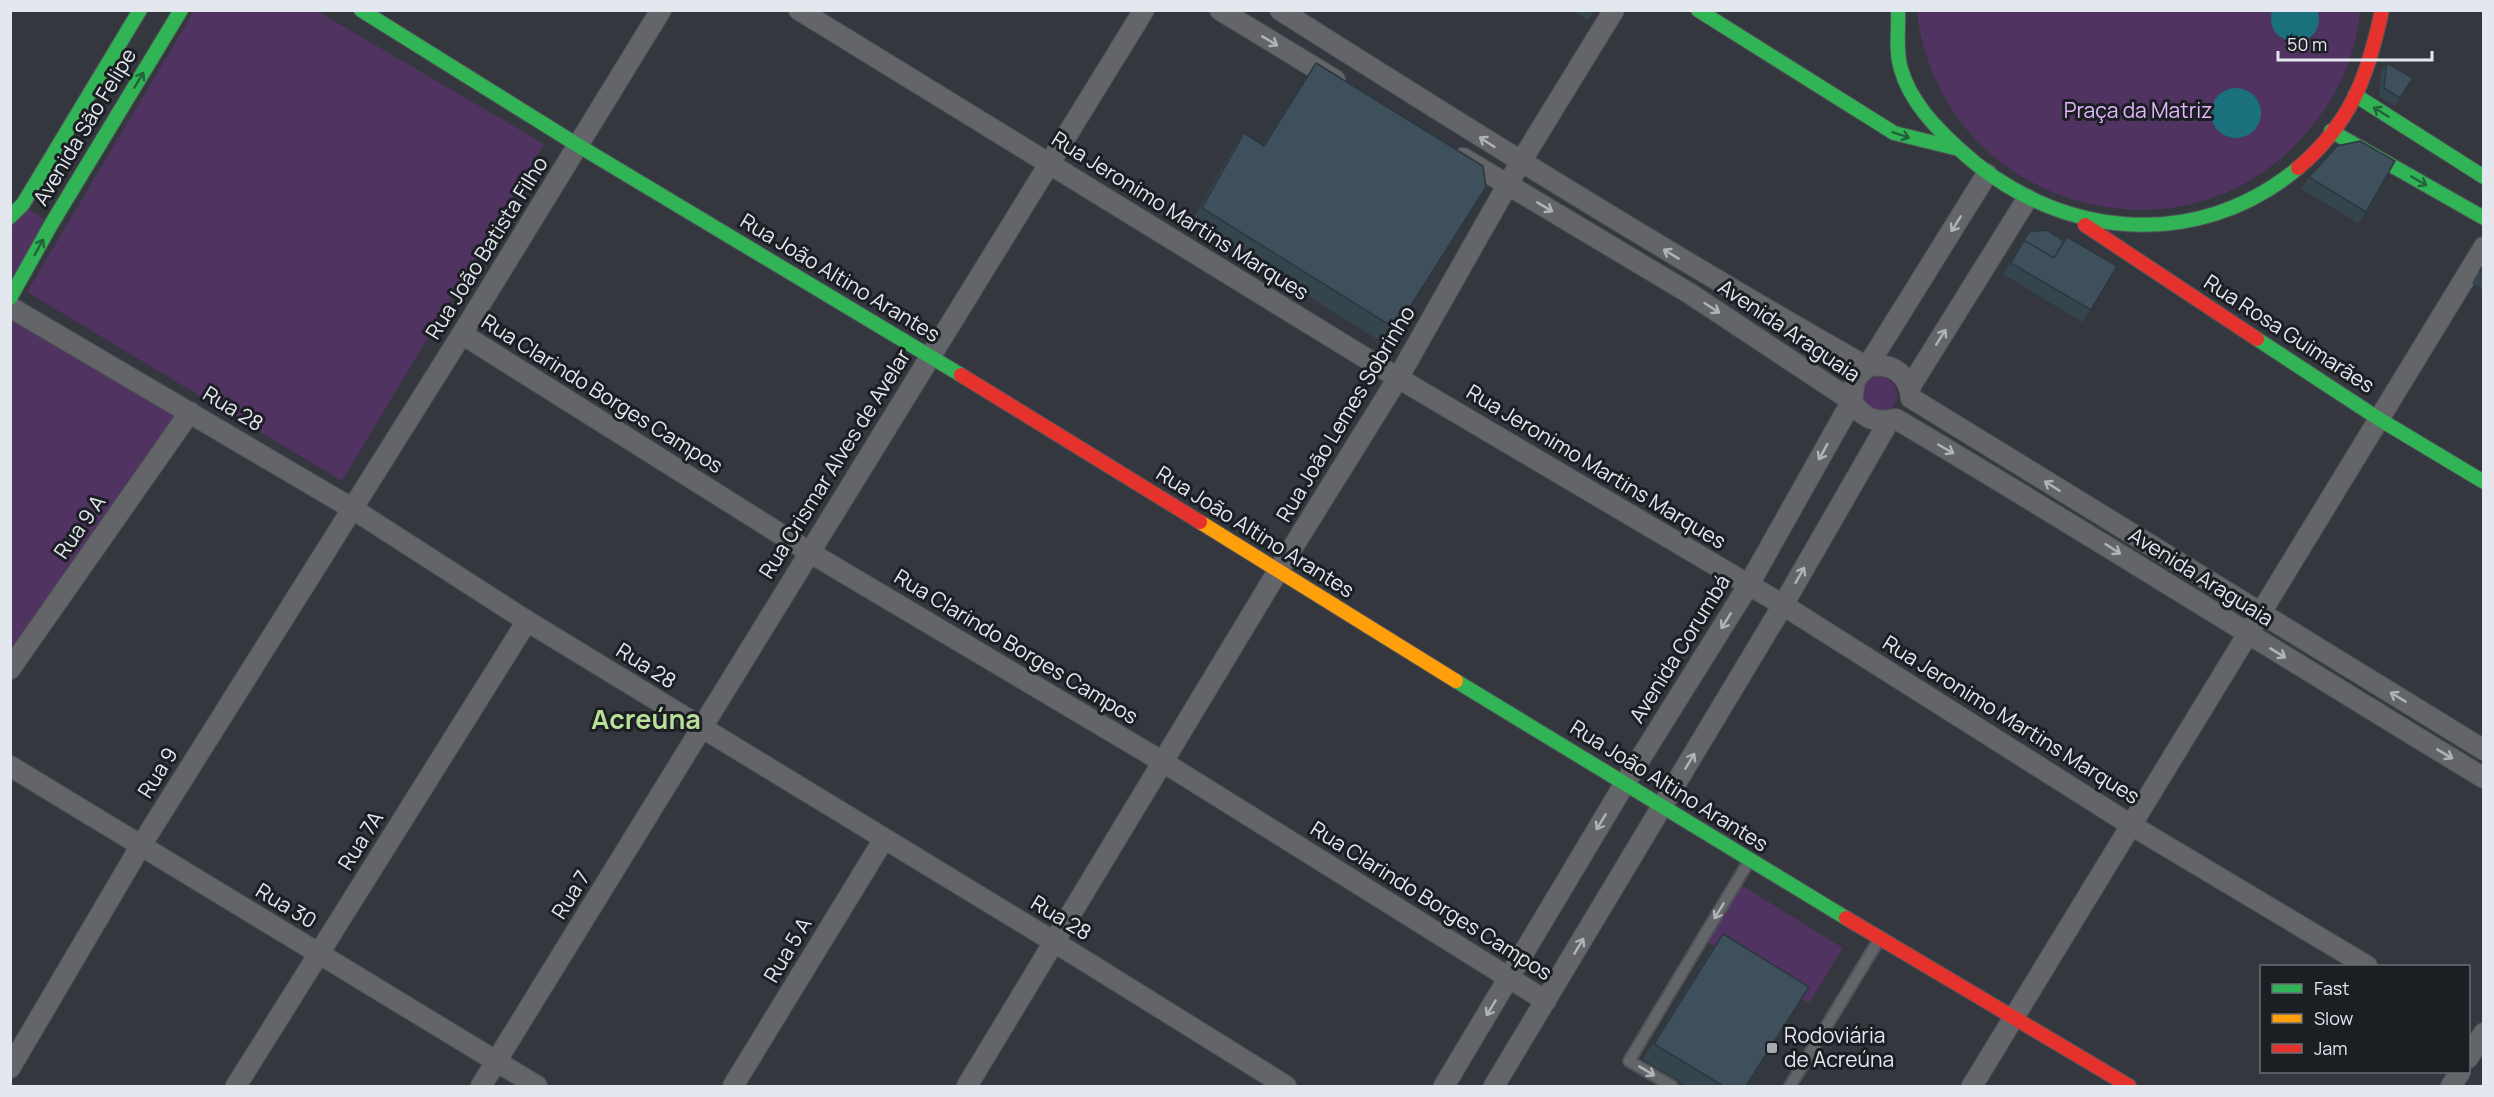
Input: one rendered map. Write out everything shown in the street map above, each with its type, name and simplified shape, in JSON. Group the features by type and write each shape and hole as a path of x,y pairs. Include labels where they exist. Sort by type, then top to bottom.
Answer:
{"street":[{"name":"Avenida São Felipe","path":"10,298 38,214 140,10"},
{"name":"Avenida São Felipe","path":"10,218 38,214 181,10"},
{"name":"Rua João Altino Arantes","path":"361,10 579,146 930,356 1749,861 2129,1086"},
{"name":"Rua João Batista Filho","path":"353,509 661,10"},
{"name":"Rua Jeronimo Martins Marques","path":"799,10 1398,378 1748,586 1783,604 2132,825 2365,965"},
{"name":"Rua Crismar Alves de Avelar","path":"701,728 1144,10"},
{"path":"1220,10 1343,85 1353,57"},
{"name":"Avenida Araguaia","path":"1280,10 1520,163 1701,272 1867,367 1879,364 1890,366 1905,378 1911,393 2082,504 2484,750"},
{"name":"Rua João Lemes Sobrinho","path":"967,1086 1056,943 1278,571 1398,378 1520,163 1614,10"},
{"path":"1698,10 1894,133 1959,149"},
{"path":"1898,10 1901,69 1899,100"},
{"path":"1901,69 1923,114 1987,174 2027,200 2074,218 2125,227 2176,224 2226,211 2272,188 2312,156 2355,95 2370,64 2382,10"},
{"path":"1833,94 1872,109 1881,108"},
{"path":"2355,95 2484,177"},
{"path":"2331,131 2484,218"},
{"name":"Avenida Araguaia","path":"1448,149 1689,293 1852,401 1866,417 1892,420 2073,524 2247,635 2484,778"},
{"name":"Avenida Corumbá","path":"1444,1086 1625,783 1748,586 1852,401 1855,379 1867,367 1987,174"},
{"path":"1494,1086 1663,807 1892,420 1905,412 1911,393 2027,200"},
{"name":"Rua Rosa Guimarães","path":"2074,218 2379,419 2484,482"},
{"path":"1972,1086 2484,247"},
{"path":"1689,293 1701,272"},
{"name":"Rua 28","path":"10,307 353,509 527,621 1286,1086"},
{"name":"Rua Clarindo Borges Campos","path":"462,334 809,552 1163,762 1546,1001"},
{"name":"Rua 9 A","path":"10,669 190,412"},
{"path":"2073,524 2082,504"},
{"name":"Rua 9","path":"10,1068 140,847 353,509"},
{"name":"Rua 7A","path":"236,1086 527,621"},
{"path":"2417,738 2431,717"},
{"name":"Rua 7","path":"481,1086 701,728"},
{"name":"Rua 30","path":"10,766 537,1086"},
{"name":"Rua 5 A","path":"733,1086 884,839"},
{"path":"2470,1056 2479,1033"},
{"path":"2451,1086 2459,1073"}],"lane":[{"path":"1672,1086 1629,1061 1749,861"},
{"path":"1790,1086 1881,938"}],"green space":[{"path":"194,11 317,11 544,144 342,481 27,292"},
{"name":"Praça da Matriz","path":"1917,11 2360,11 2355,42 2345,72 2330,100 2312,126 2260,174 2201,201 2138,210 2076,200 2019,175 1971,134 1935,79"},
{"path":"23,206 50,223 11,292 11,219"},
{"path":"10,319 178,415 11,658"},
{"path":"1879,377 1891,383 1897,395 1891,407 1879,413 1867,407 1861,395 1867,383"},
{"path":"1738,883 1843,948 1809,1003 1704,940"}],"water":[{"path":"2272,11 2318,11 2318,25 2313,34 2305,40 2285,39 2276,33 2271,24"},
{"path":"2236,88 2245,90 2256,99 2261,113 2259,122 2250,133 2236,138 2227,136 2216,127 2211,113 2213,104 2222,93"}],"building":[{"path":"1316,63 1483,166 1486,187 1396,329 1202,208 1244,133 1264,146"},
{"path":"2387,63 2413,78 2400,98 2384,88"},
{"path":"2360,141 2395,161 2366,212 2309,177 2337,146"},
{"path":"2047,230 2064,241 2054,258 2024,240 2029,232"},
{"path":"2067,237 2117,266 2091,310 2011,263 2024,240 2054,258"},
{"path":"1723,934 1809,987 1746,1086 1723,1086 1654,1044"}],"traffic: fast":[{"path":"10,217 23,204 140,10"},
{"path":"10,298 52,223 181,10"},
{"path":"361,10 579,146 961,375"},
{"path":"1698,10 1894,133 1959,149"},
{"path":"1898,10 1899,62 1910,92 1924,113 1959,149 1997,179 2038,202 2081,217 2126,224 2171,223 2215,214 2258,196 2298,168"},
{"path":"2355,95 2484,177"},
{"path":"2331,131 2484,218"},
{"path":"2257,339 2379,419 2484,482"},
{"path":"1456,681 1846,918"}],"traffic: slow":[{"path":"1200,522 1456,681"}],"traffic: jam":[{"path":"2298,168 2332,134 2355,97 2377,34 2382,10"},
{"path":"2085,225 2257,339"},
{"path":"961,375 1200,522"},
{"path":"1846,918 2129,1086"}],"place":[{"name":"Rodoviária de Acreúna","path":"1772,1048"}],"district":[{"name":"Acreúna","path":"646,720"}]}
